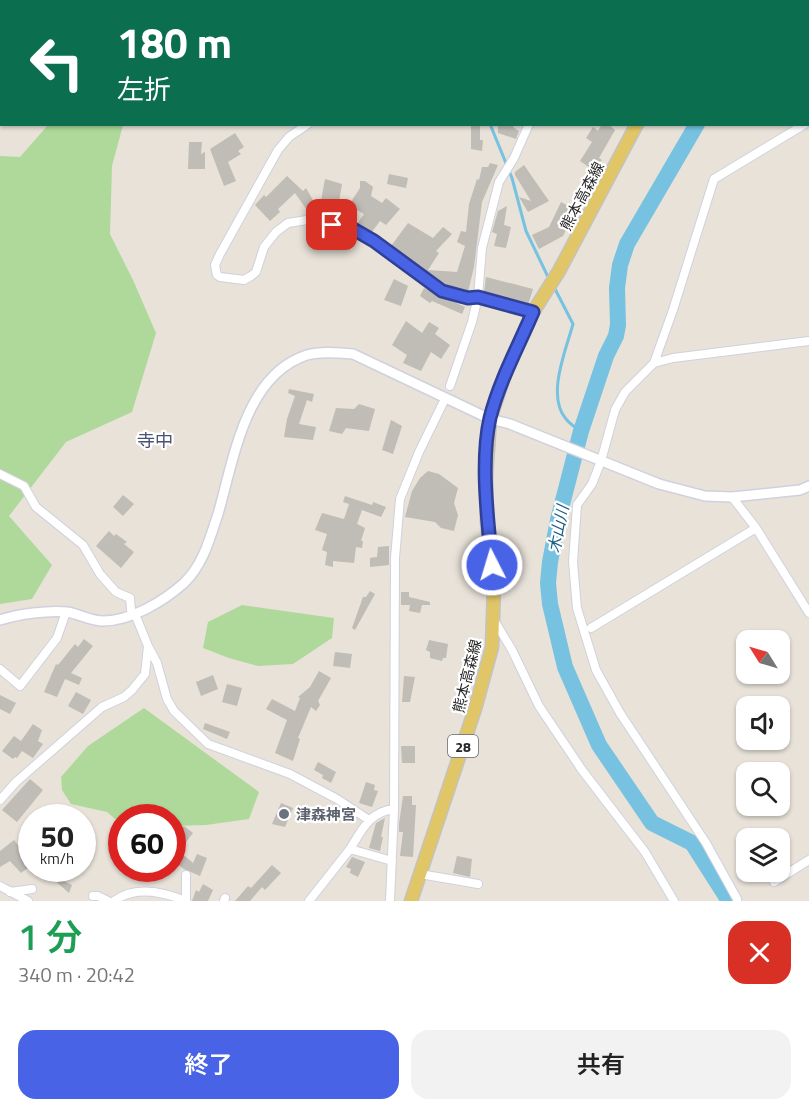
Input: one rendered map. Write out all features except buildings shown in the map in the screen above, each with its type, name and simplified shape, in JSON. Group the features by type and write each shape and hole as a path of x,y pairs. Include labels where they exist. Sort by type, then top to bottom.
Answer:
{"main road":[{"name":"熊本高森線","path":"411,901 475,708 492,647 494,587 486,476 490,419 505,374 533,312 559,271 636,126"}],"street":[{"path":"305,126 289,137 271,162 220,254 215,265 217,274 224,278 244,280 256,272 264,247 276,232 288,223 307,220 348,226 374,241 442,291 468,298 478,297 533,312"},
{"path":"450,386 472,322 478,297 482,248 499,182 514,158 529,126"},
{"path":"737,899 706,843 620,713 596,670 577,608 573,562 574,527 577,505 592,484 597,459 615,410 625,392 654,363 714,179 803,126"},
{"path":"654,363 673,358 809,341"},
{"path":"0,620 25,615 66,612 102,621 135,614 184,582 200,561 210,541 248,416 256,397 269,379 286,365 308,355 330,352 352,354 490,419 510,424 659,484 705,496 732,497 800,490 809,486"},
{"path":"390,901 394,808 395,558 400,499 419,452 443,403"},
{"path":"0,474 24,486 36,507 83,545 100,574 116,592 130,598 131,610 135,614 157,663 167,699 174,711 208,744 290,774 337,799 369,820"},
{"path":"732,497 756,528 809,613"},
{"path":"591,628 756,528"},
{"path":"0,669 20,686 57,638 66,612"},
{"path":"493,620 512,650 539,706 582,770 645,852 674,901"},
{"path":"0,800 16,782 102,707 124,697 132,690 145,674 148,646"},
{"path":"309,901 350,849 369,820 382,810 394,808"},
{"path":"350,849 392,861"},
{"path":"790,872 809,860"},
{"path":"420,874 478,884"},
{"path":"114,901 142,891 168,894 186,901 186,882"},
{"path":"0,886 23,900"},
{"path":"10,892 32,889"},
{"path":"93,896 108,901"}],"green space":[{"path":"47,126 123,126 112,166 110,234 156,333 132,412 66,442 9,516 52,565 32,599 0,604 0,156 20,157"},
{"path":"242,605 334,618 332,638 293,664 258,666 203,648 208,622"},
{"path":"144,708 259,792 249,819 206,825 186,826 186,804 108,804 108,813 96,810 96,804 71,804 62,790 61,777 88,746"}],"waterway":[{"path":"491,126 512,178 526,231 549,279"},
{"name":"木山川","path":"696,126 627,244 620,265 616,336 606,356 581,431 558,520 548,583 550,604 565,667 599,745 652,823 692,843 729,901"},
{"path":"554,287 573,324 559,373 560,409 566,419 581,431"}],"place":[{"name":"津森神宮","path":"284,814"}],"district":[{"name":"寺中","path":"155,440"}],"route":[{"path":"332,225 348,226 374,241 442,291 468,298 478,297 533,312 505,374 490,419 486,476 492,565"}]}
